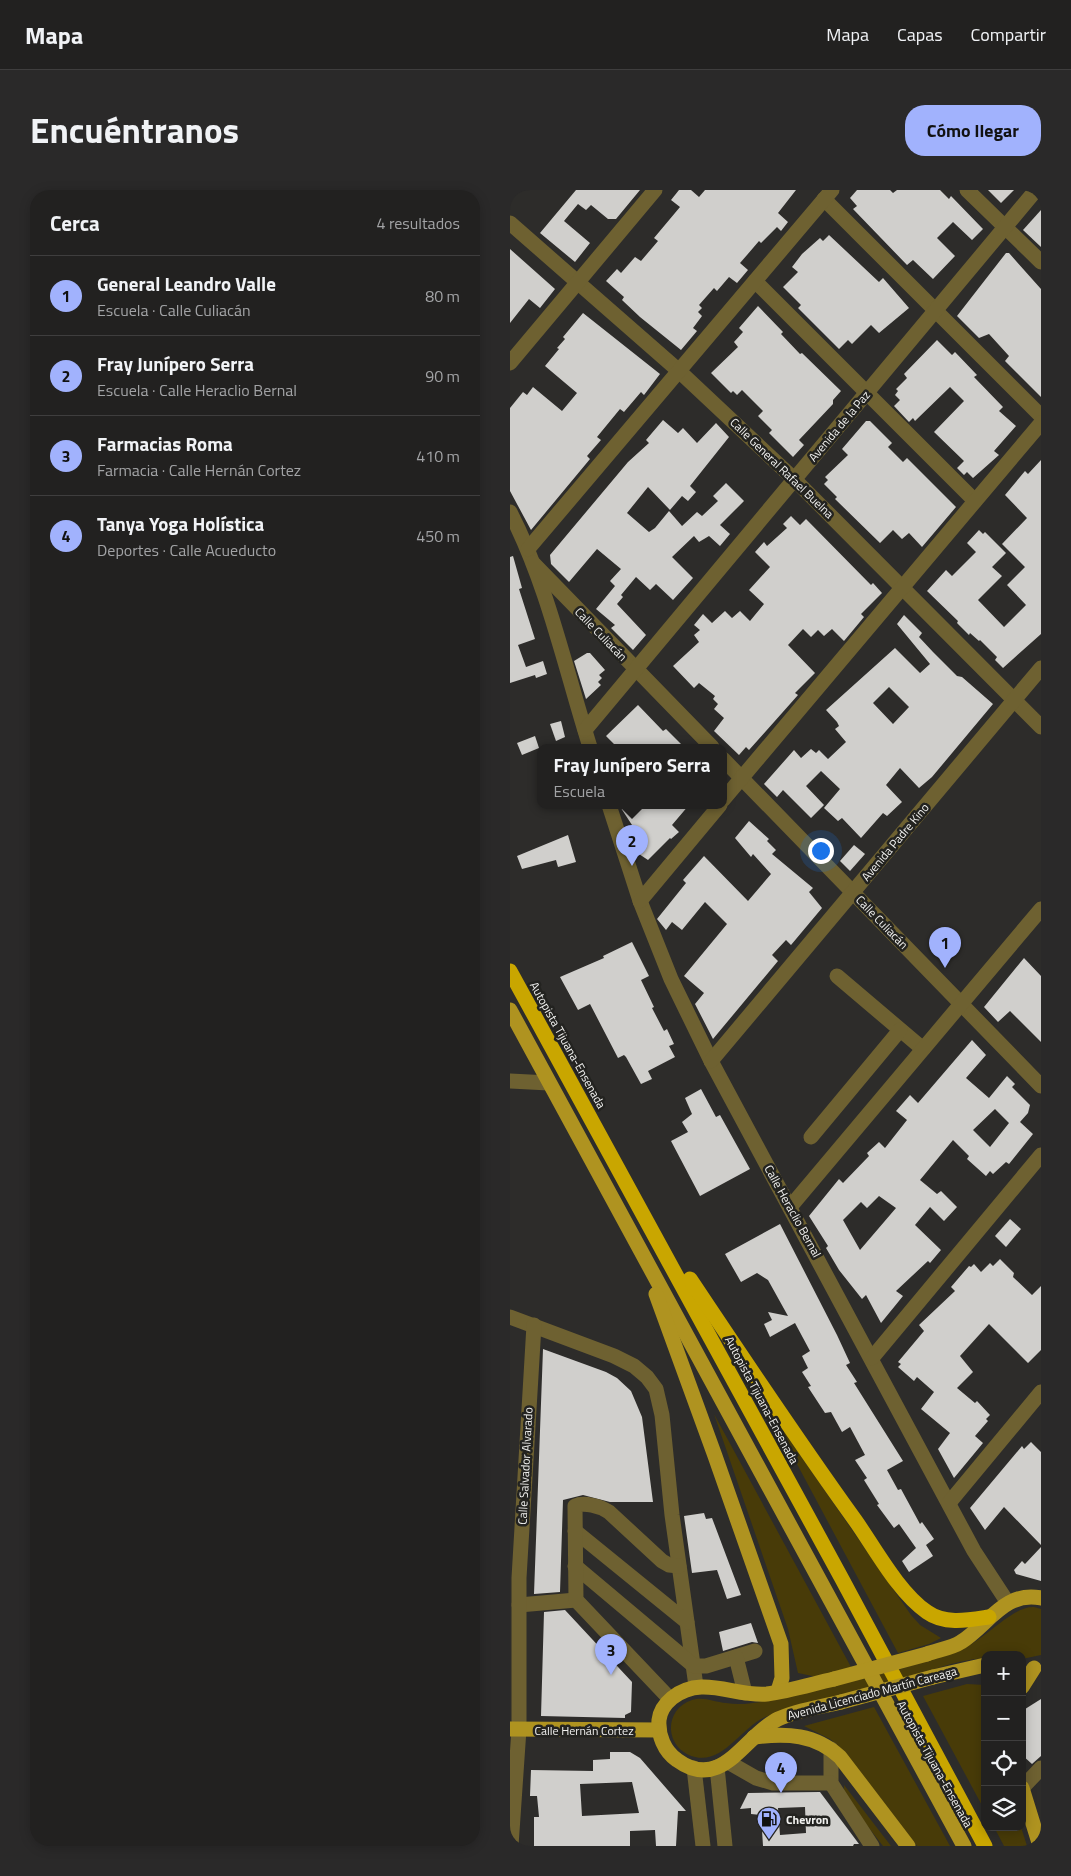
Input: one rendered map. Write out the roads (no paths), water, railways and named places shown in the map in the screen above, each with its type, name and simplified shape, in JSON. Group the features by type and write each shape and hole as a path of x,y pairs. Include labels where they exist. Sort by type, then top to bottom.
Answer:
{"highway":[{"name":"Autopista Tijuana-Ensenada","path":"510,970 640,1206 985,1846"},
{"path":"640,1206 894,1577 917,1604 929,1614 947,1620 989,1617"}],"main road":[{"name":"Autopista Tijuana-Ensenada","path":"510,1010 635,1239 753,1462 964,1846"},
{"path":"635,1239 715,1456 781,1644 782,1678 778,1692"},
{"name":"Avenida Licenciado Martín Careaga","path":"670,1699 680,1691 696,1686 716,1687 745,1693 778,1692 928,1654 959,1644 1008,1603 1022,1598 1041,1598"},
{"name":"Avenida Licenciado Martín Careaga","path":"722,1764 754,1737 781,1718 933,1676 981,1666"},
{"path":"1026,1680 1033,1667"},
{"path":"670,1699 659,1717 659,1730 664,1746 672,1756 694,1768 722,1764"},
{"name":"Calle Hernán Cortez","path":"514,1729 659,1730"},
{"path":"754,1737 791,1734 808,1738 831,1749 840,1757 908,1846"},
{"path":"1026,1801 1040,1846"}],"street":[{"path":"510,363 655,190"},
{"path":"967,190 1041,262"},
{"name":"Avenida de la Paz","path":"585,730 1036,190"},
{"path":"531,556 679,371 828,195 936,310 1041,416"},
{"name":"Calle General Rafael Buelna","path":"510,223 679,371 794,479 903,586 1041,728"},
{"path":"755,281 975,501"},
{"path":"727,795 1041,422"},
{"path":"510,512 531,556 563,654 589,744"},
{"name":"Calle Culiacán","path":"531,556 709,744"},
{"name":"Avenida Padre Kino","path":"711,1061 1041,668"},
{"name":"Calle Culiacán","path":"727,763 1041,1086"},
{"name":"Calle Heraclio Bernal","path":"610,809 640,901 671,979 711,1061 791,1206 948,1503 986,1570 1008,1603"},
{"path":"640,901 717,809"},
{"path":"791,1206 1041,909"},
{"path":"837,976 923,1049"},
{"path":"811,1137 900,1030"},
{"path":"510,1081 550,1084"},
{"path":"872,1358 1041,1155"},
{"path":"510,1317 614,1356 634,1366 647,1377 656,1389 662,1415 696,1686"},
{"name":"Calle Salvador Alvarado","path":"511,1846 519,1605 515,1578 534,1325"},
{"path":"948,1503 1038,1403"},
{"path":"670,1699 576,1600 576,1505 600,1506 662,1561 669,1565 680,1566"},
{"path":"575,1531 687,1622"},
{"path":"575,1566 694,1666 706,1666 755,1651"},
{"path":"519,1605 576,1600"},
{"path":"736,1657 745,1693"},
{"path":"831,1749 831,1783 872,1846"},
{"path":"725,1846 722,1764 773,1783 831,1783"},
{"path":"694,1768 704,1846"},
{"path":"1024,1786 1041,1768"}],"place":[{"name":"Fray Junípero Serra","path":"632,866"},
{"name":"General Leandro Valle","path":"945,968"},
{"name":"Farmacias Roma","path":"611,1675"},
{"name":"Tanya Yoga Holística","path":"781,1793"},
{"name":"Chevron","path":"769,1840"}]}
